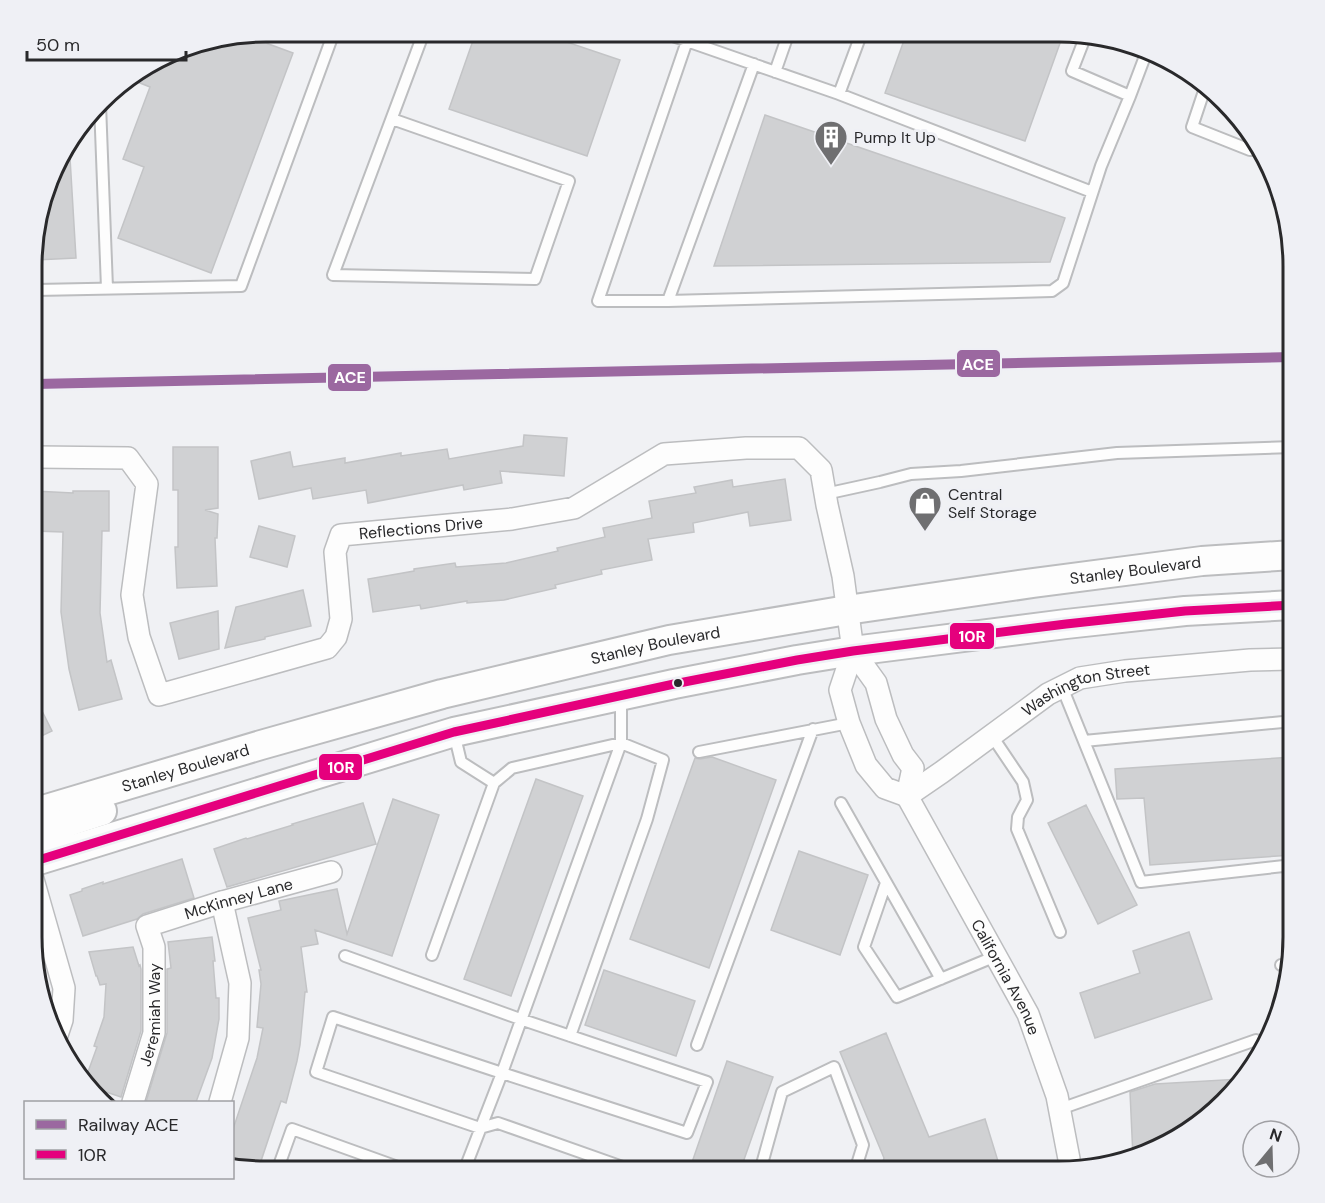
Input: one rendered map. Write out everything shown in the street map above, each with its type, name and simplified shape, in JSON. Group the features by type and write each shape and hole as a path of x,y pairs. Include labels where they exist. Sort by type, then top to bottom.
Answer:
{"main road":[{"name":"Stanley Boulevard","path":"42,810 442,694 669,640 847,610 1022,585 1191,562 1283,556"},
{"path":"42,859 454,732 674,684 853,651 1185,611 1283,606"},
{"path":"442,694 454,732"},
{"path":"42,837 69,822 187,783 234,763 261,745"}],"street":[{"name":"Reflections Drive","path":"42,457 128,459 147,484 132,595 139,637 159,695 327,648 336,636 341,619 334,552 341,535 512,519 574,508 664,454 746,448 799,448 821,470 843,576 847,610"},
{"path":"847,610 853,651 840,690 849,723 866,765 885,788 907,796 913,768 903,754 886,719 876,683 853,651"},
{"name":"Washington Street","path":"907,796 1048,694 1080,678 1125,671 1283,658"},
{"name":"California Avenue","path":"907,796 1028,1014 1057,1096 1069,1161"},
{"name":"McKinney Lane","path":"147,927 222,902 331,872"},
{"path":"220,1101 238,1038 240,983 222,902"},
{"path":"42,911 64,988 60,1026"},
{"name":"Jeremiah Way","path":"132,1101 154,1033 154,947 147,927"}],"lane":[{"path":"42,290 241,286 330,42"},
{"path":"392,119 569,181 535,279 333,275 420,42"},
{"path":"687,42 598,301 1052,291 1064,283 1101,166 1144,59"},
{"path":"690,42 839,94 1092,192"},
{"path":"775,72 786,42"},
{"path":"839,94 858,42"},
{"path":"1083,43 1072,72 1130,96"},
{"path":"668,301 754,64"},
{"path":"1203,95 1192,127 1251,150"},
{"path":"100,116 107,288"},
{"path":"825,494 911,474 961,471 1117,453 1283,447"},
{"path":"1062,687 1141,882 1283,866"},
{"path":"468,1161 502,1073 621,743 621,696"},
{"path":"1084,741 1283,722"},
{"path":"699,752 849,723"},
{"path":"697,1045 813,729"},
{"path":"454,732 461,762 494,783"},
{"path":"992,736 1023,782 1027,800 1018,817 1017,830 1060,932"},
{"path":"432,955 494,783 512,768 621,743 663,760 647,819 570,1036"},
{"path":"841,803 941,979"},
{"path":"886,883 864,947 897,997 996,956"},
{"path":"345,956 520,1019 706,1082 687,1132 333,1017 316,1072 480,1128 498,1123 606,1161"},
{"path":"1060,1109 1256,1040"},
{"path":"763,1161 782,1092 834,1067 863,1145 858,1161"},
{"path":"281,1161 292,1129 381,1161"}],"building":[{"path":"263,42 293,53 211,273 118,238 144,167 123,159 150,87 138,82 180,59 222,46"},
{"path":"472,42 567,42 620,60 587,156 449,109"},
{"path":"903,42 1060,42 1025,141 885,93"},
{"name":"Pump It Up","path":"765,115 1065,218 1050,262 714,266"},
{"path":"70,158 76,258 42,260 46,222 59,180"},
{"path":"524,435 567,438 564,476 500,471 502,483 464,490 463,485 368,503 366,490 313,499 311,488 259,499 251,461 290,452 293,467 345,458 345,463 401,453 401,456 447,449 449,459 523,446"},
{"path":"173,447 218,447 218,508 205,510 218,514 217,538 215,538 217,586 177,588 175,547 178,547 178,490 173,490"},
{"path":"785,479 791,520 750,526 748,512 693,523 694,532 648,539 652,560 601,570 602,574 555,585 556,588 504,600 467,603 467,601 421,609 420,605 373,612 368,579 455,563 456,567 506,563 558,551 557,548 605,537 603,528 652,518 649,501 696,493 694,487 732,480 733,487"},
{"path":"42,491 109,491 109,531 102,531 100,613 107,662 111,660 122,699 79,710 69,669 61,612 63,532 42,531"},
{"path":"259,526 295,536 287,567 250,557"},
{"path":"303,590 311,626 225,648 236,607"},
{"path":"218,611 219,649 179,659 170,623"},
{"path":"42,711 52,731 42,736"},
{"path":"712,757 776,780 709,968 630,939 695,758"},
{"path":"1283,758 1283,856 1150,865 1144,798 1117,799 1115,769"},
{"path":"536,779 583,796 511,996 464,979"},
{"path":"393,799 439,815 392,956 315,930 318,944 301,947 307,992 305,992 297,1061 286,1103 281,1101 261,1161 234,1159 234,1126 257,1058 263,1028 257,1027 261,984 259,970 261,970 248,918 281,910 279,901 337,889 347,934"},
{"path":"363,803 376,844 227,887 214,849"},
{"path":"1086,805 1137,905 1098,924 1048,823"},
{"path":"799,851 868,875 840,955 771,930"},
{"path":"182,859 194,898 83,936 70,895 103,882 103,884"},
{"path":"1189,932 1212,999 1095,1038 1080,993 1140,973 1133,951"},
{"path":"212,937 219,1019 212,1058 196,1101 146,1101 167,1033 167,969 171,968 168,942"},
{"path":"133,947 141,969 141,1031 121,1097 104,1092 88,1073 104,1017 106,984 100,985 89,952"},
{"path":"604,970 695,1001 676,1056 585,1025"},
{"path":"886,1033 929,1137 985,1119 998,1161 883,1161 884,1158 840,1052"},
{"path":"727,1061 773,1077 744,1161 692,1161"},
{"path":"1232,1079 1207,1105 1184,1123 1158,1138 1133,1148 1130,1092 1155,1084"}],"rail line":[{"name":"ACE","path":"42,384 1283,357"}],"transit line":[{"name":"10R","path":"42,859 454,732 674,684 853,651 1185,611 1283,606"}],"place":[{"name":"Pump It Up","path":"831,166"},
{"name":"Central Self Storage","path":"925,532"}]}
